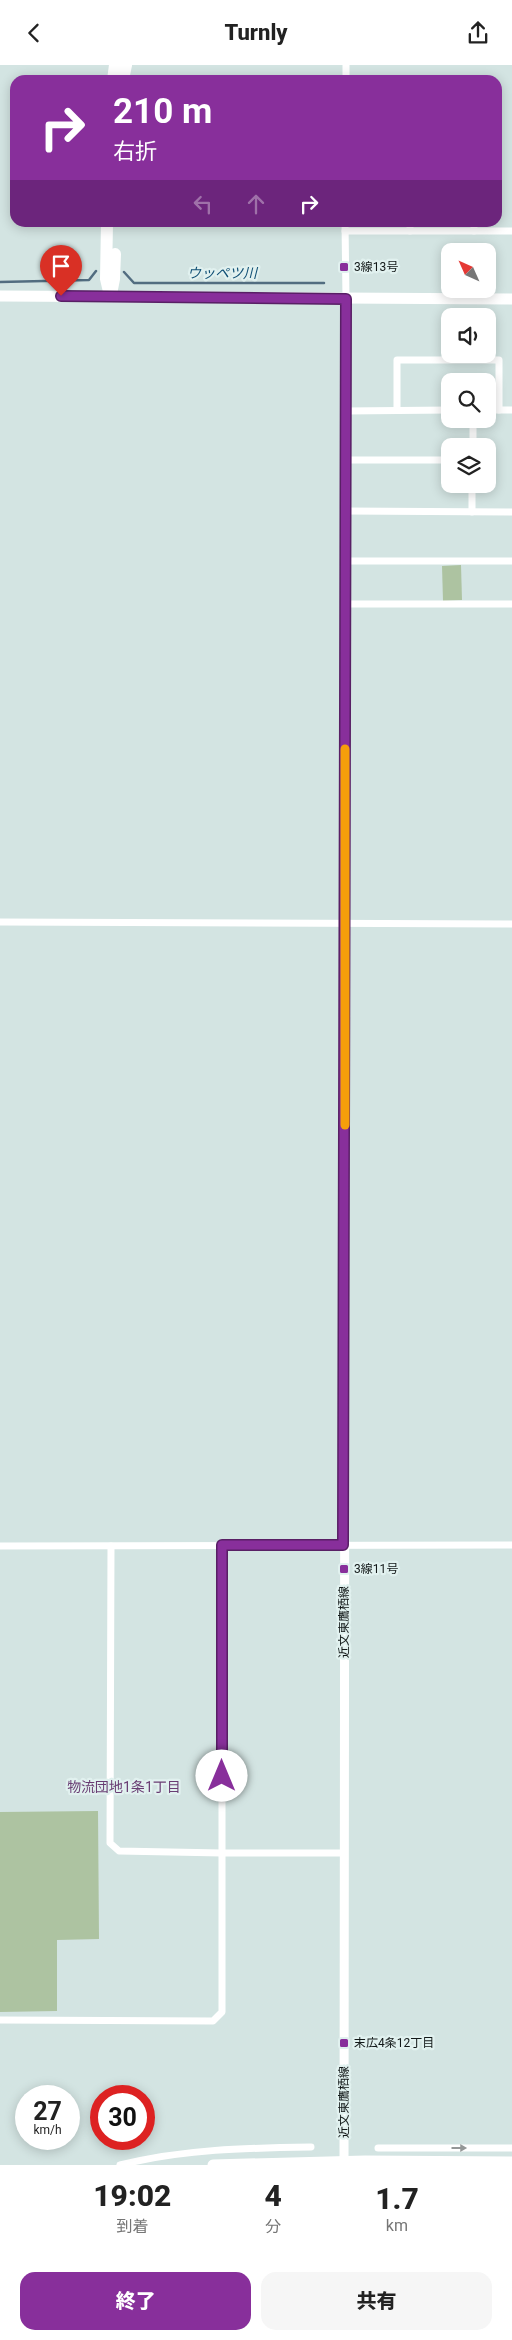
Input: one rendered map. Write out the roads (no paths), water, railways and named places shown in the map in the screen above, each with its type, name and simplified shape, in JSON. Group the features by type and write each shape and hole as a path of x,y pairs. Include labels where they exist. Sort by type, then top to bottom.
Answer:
{"highway":[{"path":"107,227 106,279 110,296"},
{"path":"110,296 114,279 115,227"}],"main road":[{"path":"0,297 512,299"},
{"path":"213,2165 512,2162"}],"street":[{"path":"345,227 346,299"},
{"path":"345,231 410,227 512,231"},
{"name":"近文東鷹栖線","path":"344,2163 343,1545 346,924 346,299"},
{"path":"397,410 397,360 499,360 499,410 512,410"},
{"path":"346,411 441,410"},
{"path":"346,460 441,460"},
{"path":"472,493 472,512"},
{"path":"346,511 512,512"},
{"path":"345,561 512,561"},
{"path":"346,604 512,604"},
{"path":"0,922 512,924"},
{"path":"0,2020 213,2021 222,2012 222,1545"},
{"path":"0,1546 512,1545"},
{"path":"111,1546 110,1843 118,1851 344,1853"},
{"path":"120,2165 160,2156 216,2150 312,2147"},
{"path":"378,2148 512,2148"},
{"path":"410,2148 410,2162"},
{"path":"216,2150 217,2165"}],"waterway":[{"name":"ウッペツ川","path":"0,282 89,280 96,271"},
{"name":"ウッペツ川","path":"124,272 134,283 324,283"}],"place":[{"name":"3線13号","path":"344,267"},
{"name":"3線11号","path":"344,1569"},
{"name":"末広4条12丁目","path":"344,2043"}],"district":[{"name":"物流団地1条1丁目","path":"124,1787"}]}
